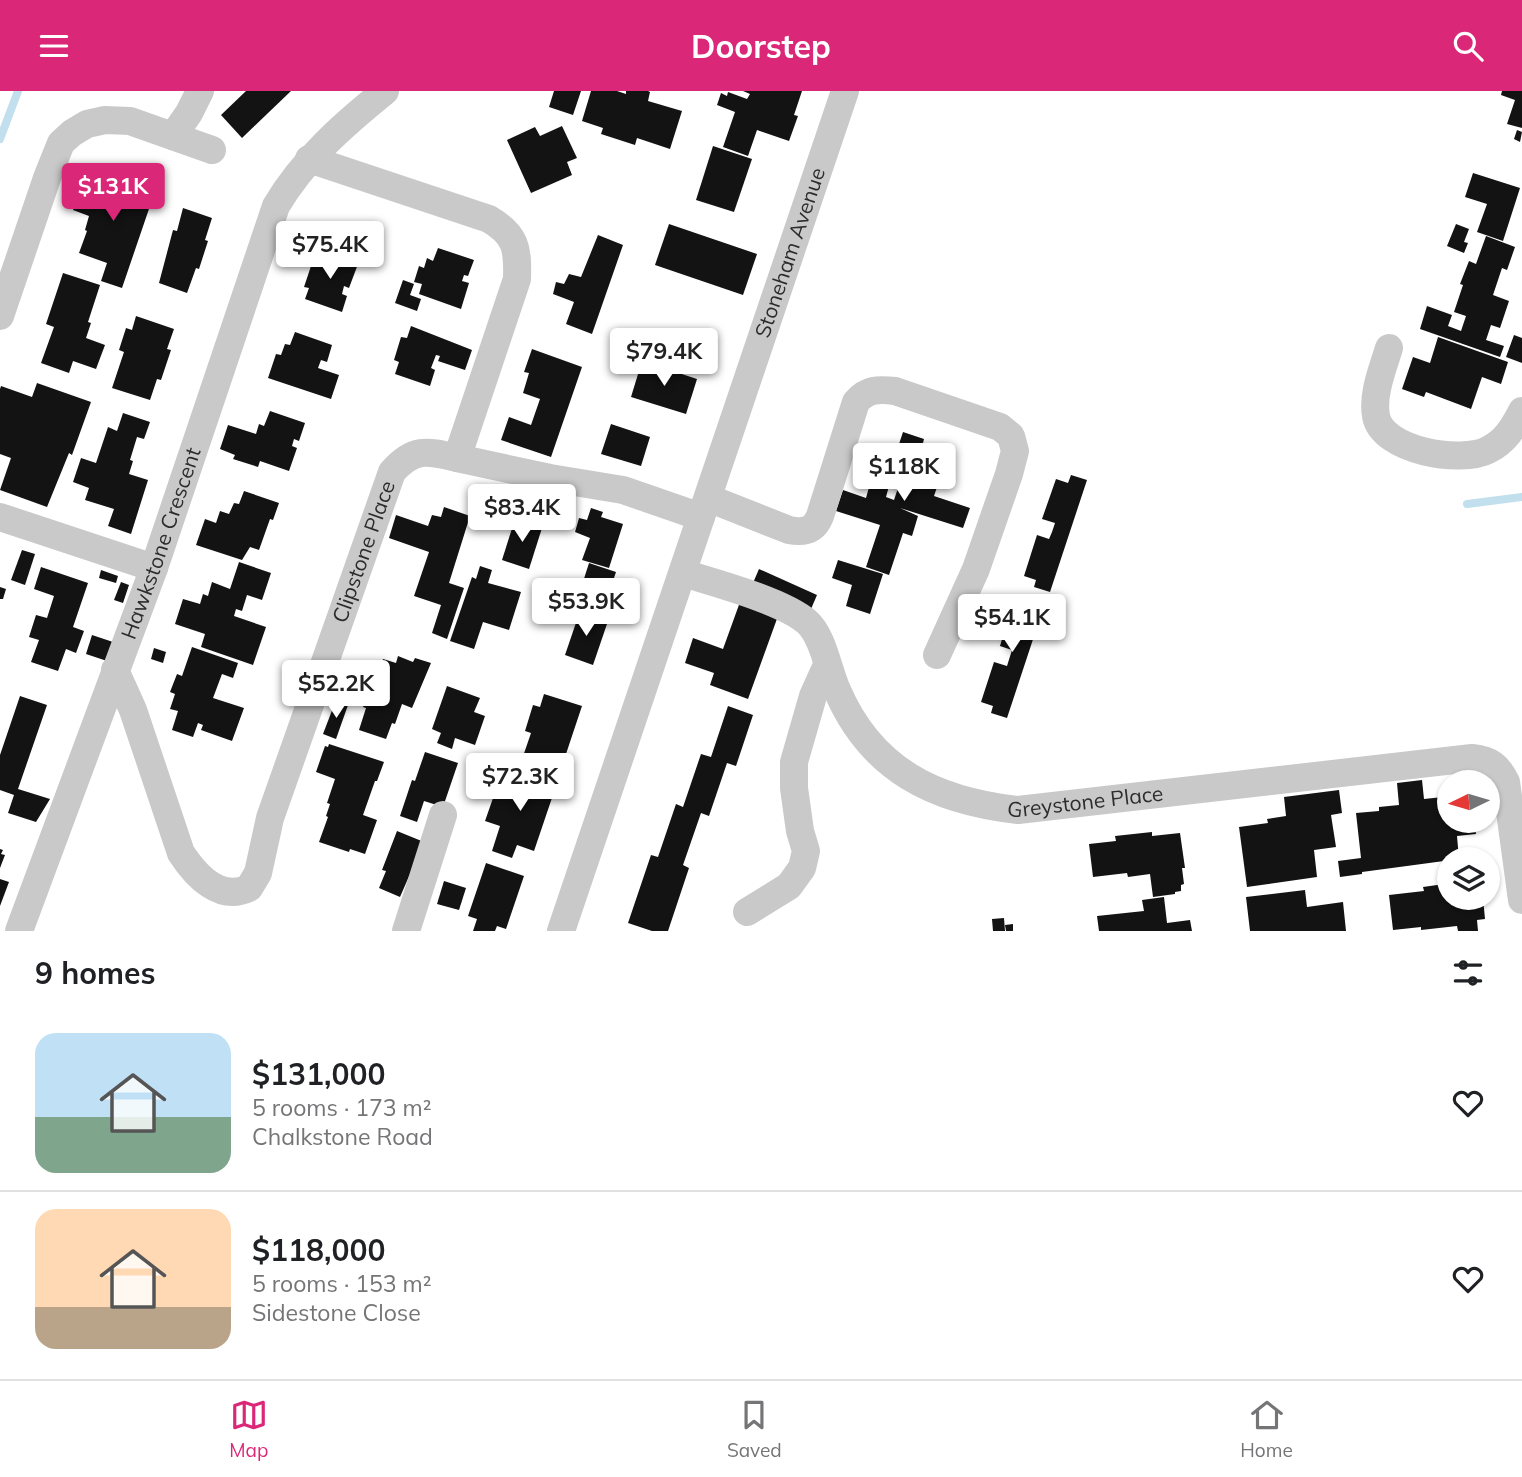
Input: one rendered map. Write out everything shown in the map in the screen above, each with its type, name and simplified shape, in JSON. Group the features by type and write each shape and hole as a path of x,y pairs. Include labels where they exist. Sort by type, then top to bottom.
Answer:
{"street":[{"path":"173,136 200,91"},
{"name":"Hawkstone Crescent","path":"19,931 154,568 276,207 290,181 309,159 385,91"},
{"name":"Stoneham Avenue","path":"561,931 845,91"},
{"path":"0,316 61,143 72,133 87,124 105,120 130,121 212,150"},
{"path":"309,159 489,219 504,228 514,242 518,258 517,279 457,458 622,490 801,532 811,530 817,524 856,402 867,392 879,389 895,391 1000,426 1011,436 1015,451 1009,474 975,569 937,655"},
{"path":"1389,348 1375,401 1376,415 1379,425 1396,439 1433,454 1455,457 1486,451 1508,436 1522,411"},
{"name":"Clipstone Place","path":"115,670 133,710 181,853 204,880 230,893 249,888 258,873 270,818 392,472 401,461 418,452 457,458"},
{"path":"0,517 154,568"},
{"name":"Greystone Place","path":"683,573 797,615 815,632 838,694 862,734 884,759 906,776 937,790 982,804 1018,810 1472,758 1487,759 1501,772 1506,782 1519,853"},
{"path":"747,912 789,885 802,868 806,851 800,831 794,788 794,762 813,696 827,666"},
{"path":"405,931 443,815"},
{"path":"1519,853 1522,900"}],"building":[{"path":"246,91 291,91 242,138 221,115"},
{"path":"554,91 581,91 573,115 549,107"},
{"path":"591,91 617,91 626,94 626,91 648,91 648,101 682,111 670,149 637,138 635,145 601,134 603,128 582,121"},
{"path":"743,91 802,91 794,115 798,116 789,141 757,130 748,156 723,147 735,112 717,105 721,93 727,96 728,92 747,99 750,94"},
{"path":"1502,91 1522,91 1522,128 1507,124 1515,100 1501,95"},
{"path":"562,126 577,158 567,162 572,175 531,193 507,140 535,127 540,136"},
{"path":"1517,130 1522,132 1520,142 1514,139"},
{"path":"713,146 752,159 734,212 696,200"},
{"path":"100,163 138,176 131,195 151,203 122,288 101,281 107,263 79,253 89,216 73,210 78,196 93,201 99,184 94,182"},
{"path":"1473,173 1520,188 1503,241 1477,232 1487,204 1465,197"},
{"path":"183,208 212,218 199,269 196,268 187,293 159,283 173,230 177,231"},
{"path":"669,224 757,254 743,295 655,265"},
{"path":"1456,224 1469,229 1464,242 1468,243 1464,253 1447,246"},
{"path":"598,235 623,245 592,334 566,324 574,302 553,294 556,282 564,284 569,274 581,277"},
{"path":"1486,236 1515,247 1507,270 1502,268 1493,295 1509,301 1500,328 1491,325 1486,340 1504,346 1500,357 1420,329 1427,306 1452,315 1448,326 1461,331 1466,316 1454,312 1463,285 1460,284 1469,261 1476,264"},
{"path":"438,248 474,260 468,276 464,275 462,281 469,283 461,309 419,294 422,284 414,282 419,266 424,268 427,258 433,261"},
{"path":"321,251 358,264 349,288 344,286 342,294 347,296 342,312 305,299 309,288 304,287 312,263 316,264"},
{"path":"63,273 100,285 88,322 91,323 86,338 105,345 96,369 73,361 69,373 41,363 54,327 46,324"},
{"path":"403,280 414,284 410,295 421,299 417,311 395,303"},
{"path":"136,316 174,329 167,349 171,350 161,380 157,379 150,400 112,388 124,352 119,350 126,328 132,330"},
{"path":"411,326 472,350 465,370 438,361 440,356 436,355 431,368 435,370 430,386 395,374 399,362 394,360 401,337 407,338"},
{"path":"295,332 332,345 327,362 321,360 318,368 339,375 331,399 268,378 276,354 281,355 285,344 290,345"},
{"path":"1514,335 1522,338 1522,363 1506,357"},
{"path":"1438,337 1508,362 1501,384 1482,377 1471,409 1426,392 1424,397 1402,389 1413,357 1430,363"},
{"path":"532,349 582,367 551,457 501,440 509,417 531,425 540,399 523,393 529,373 524,372"},
{"path":"642,361 697,379 686,414 631,397"},
{"path":"37,383 91,402 72,455 69,453 47,507 0,490 11,458 0,454 1,386 32,397"},
{"path":"270,411 305,423 299,441 294,439 292,446 297,448 289,471 260,461 258,467 233,459 235,455 220,449 228,425 256,434 259,424 264,426"},
{"path":"123,413 150,422 144,439 137,437 130,460 133,461 129,474 148,480 131,534 108,526 114,509 85,500 89,488 73,482 81,458 96,463 108,427 117,431"},
{"path":"611,424 650,437 641,466 601,454"},
{"path":"903,432 924,439 922,447 948,455 934,496 970,508 963,528 900,508 918,516 912,536 903,533 889,575 866,567 880,525 836,511 843,490 866,498 871,480 889,486 886,497 894,500 899,485 908,488 915,466 894,459"},
{"path":"1071,475 1087,480 1050,592 1034,587 1036,580 1024,576 1037,535 1049,539 1055,523 1042,519 1056,479 1068,483"},
{"path":"244,491 279,503 259,550 250,547 242,560 196,545 205,519 216,523 220,511 229,514 234,503 239,504"},
{"path":"444,507 470,516 449,583 464,588 447,639 432,633 441,605 414,596 429,552 389,538 396,515 428,526 432,515 441,517"},
{"path":"591,508 603,512 601,517 623,524 609,568 582,560 590,538 575,532 579,518 587,520"},
{"path":"515,519 542,528 529,569 502,560"},
{"path":"22,550 35,554 25,585 11,580"},
{"path":"838,560 883,574 870,614 846,606 852,585 832,578"},
{"path":"239,562 271,573 262,600 247,595 242,611 236,609 234,616 266,627 253,665 201,647 205,634 175,624 183,599 200,604 203,594 208,596 212,582 230,589"},
{"path":"589,563 616,572 609,593 582,585"},
{"path":"480,566 492,570 488,583 521,592 509,630 483,622 474,649 450,641 472,577 476,579"},
{"path":"41,567 88,583 73,627 84,631 76,653 66,649 58,671 31,662 39,640 29,637 36,615 47,618 54,596 34,589"},
{"path":"759,569 817,595 811,609 753,583"},
{"path":"101,570 118,576 116,583 99,578"},
{"path":"121,582 129,585 123,603 114,600"},
{"path":"582,586 608,595 601,616 575,608"},
{"path":"0,587 6,589 3,599 0,599"},
{"path":"1001,599 1025,609 1028,601 1044,606 1007,718 991,713 993,706 981,702 994,662 1007,666 1012,650 1000,646 1007,622 994,618"},
{"path":"740,602 778,616 748,699 710,685 714,673 685,663 693,638 723,649"},
{"path":"580,611 608,621 593,665 565,655"},
{"path":"92,635 116,643 110,662 86,654"},
{"path":"192,647 238,663 233,678 222,674 213,698 244,708 232,741 201,730 203,725 198,723 193,737 172,730 178,711 170,709 175,694 170,692 177,674 182,676"},
{"path":"154,648 166,652 163,663 151,659"},
{"path":"398,656 413,662 415,658 431,663 412,708 402,704 386,739 359,730 372,680 375,681 383,659 396,663"},
{"path":"447,686 480,698 474,712 485,716 475,745 455,738 452,749 437,743 441,733 432,729"},
{"path":"544,694 582,706 556,784 518,771 531,733 525,731 533,705 540,707"},
{"path":"20,696 47,705 18,789 50,799 36,822 8,813 14,795 0,790 0,755"},
{"path":"336,700 348,705 336,739 323,734"},
{"path":"728,706 753,715 736,766 727,763 709,816 701,813 683,865 689,868 668,931 652,931 628,923 651,855 658,857 676,804 683,807 701,754 711,757"},
{"path":"329,744 384,762 363,815 377,820 365,854 350,849 349,852 319,842 328,817 326,816 330,804 327,803 335,779 316,772 325,746 328,747"},
{"path":"425,752 458,763 443,807 424,801 417,822 400,816"},
{"path":"518,773 556,786 534,851 517,845 512,858 492,851 500,826 485,821 499,781 513,786"},
{"path":"1422,780 1424,799 1437,798 1437,833 1476,834 1457,836 1458,847 1437,847 1437,862 1340,877 1338,861 1361,858 1356,813 1379,811 1379,807 1399,805 1397,783"},
{"path":"1339,790 1342,813 1331,815 1336,847 1314,850 1317,877 1247,887 1239,827 1268,823 1267,819 1286,816 1284,797"},
{"path":"397,831 424,842 400,897 379,888 386,871 382,870"},
{"path":"1152,832 1152,836 1180,833 1185,868 1182,868 1184,884 1181,885 1181,891 1153,897 1150,874 1128,877 1127,873 1093,877 1089,844 1116,841 1115,836"},
{"path":"0,849 3,850 1,854 5,855 0,868"},
{"path":"486,863 524,876 506,929 497,926 495,931 473,931 477,919 468,916"},
{"path":"0,879 9,882 0,906"},
{"path":"444,881 466,888 459,910 437,904"},
{"path":"1437,885 1437,910 1484,910 1485,919 1477,920 1478,931 1458,931 1457,926 1393,930 1389,895 1424,891 1423,887"},
{"path":"1305,890 1307,907 1343,902 1346,931 1250,931 1246,897"},
{"path":"1164,897 1167,923 1190,920 1192,931 1099,931 1097,916 1144,911 1142,900"},
{"path":"1004,918 1005,931 993,931 992,919"},
{"path":"1013,924 1013,931 1006,931 1005,925"}],"waterway":[{"path":"0,139 18,91"},
{"path":"1467,504 1522,497"}]}
